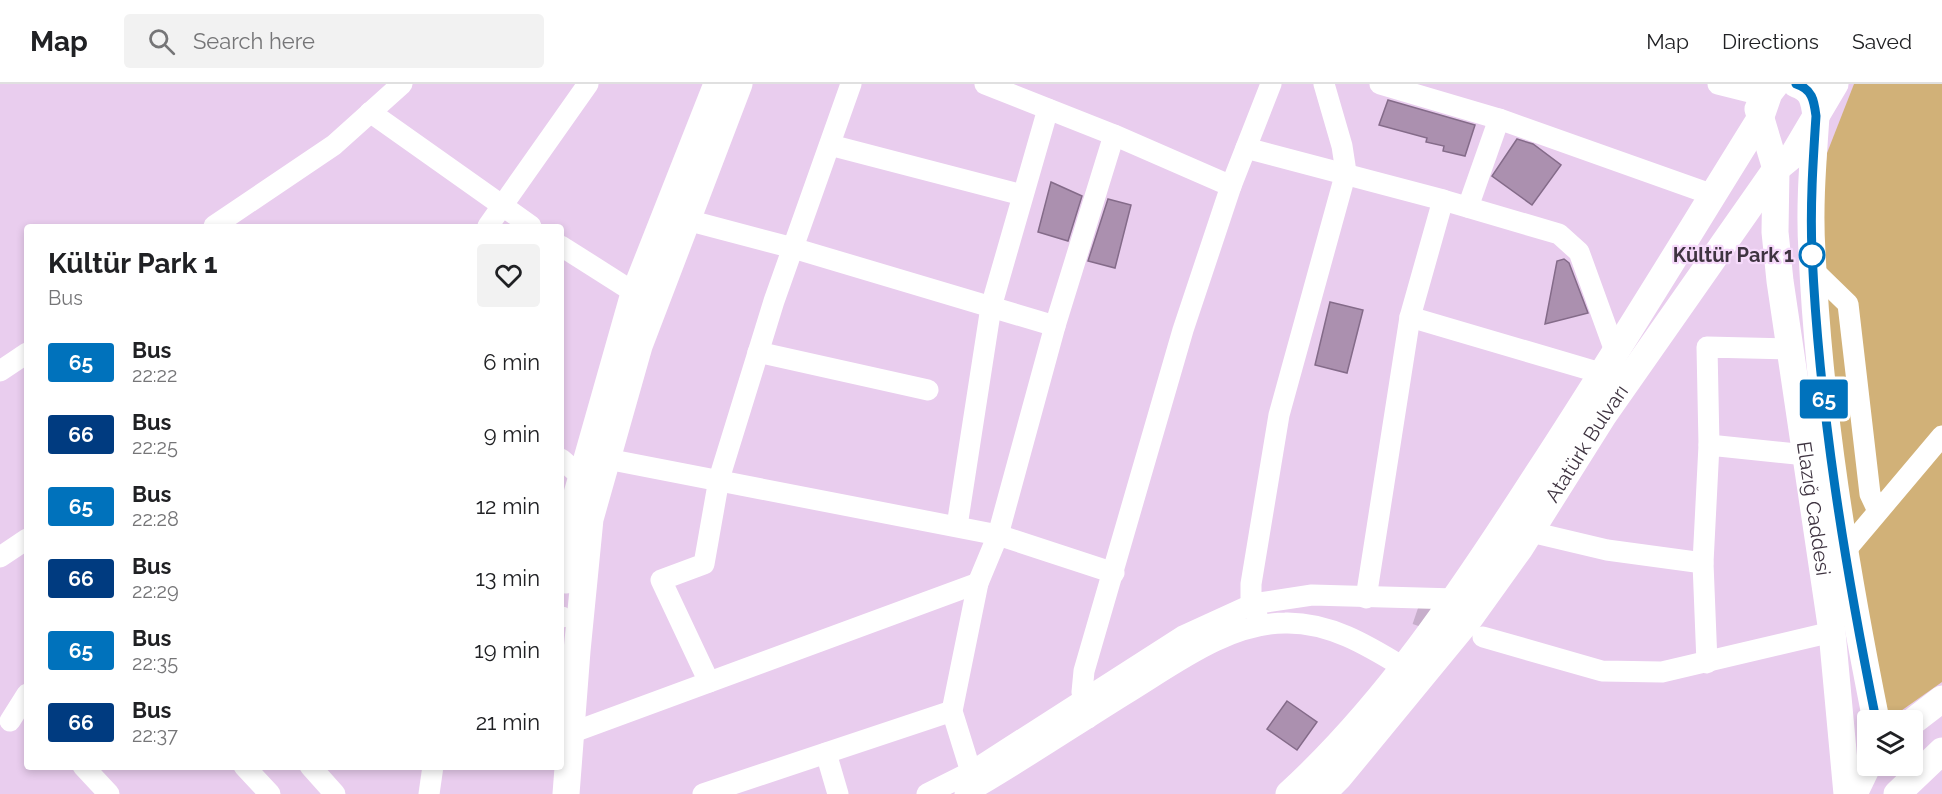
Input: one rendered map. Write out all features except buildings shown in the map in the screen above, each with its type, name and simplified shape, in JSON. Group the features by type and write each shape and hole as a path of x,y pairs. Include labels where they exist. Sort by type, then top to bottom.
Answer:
{"main road":[{"path":"564,590 571,515 635,293 717,84"},
{"path":"566,794 590,519 639,346 739,84"},
{"name":"Atatürk Bulvarı","path":"1322,794 1347,768 1469,619 1531,532 1603,416 1776,170 1793,155 1835,84"},
{"path":"1773,87 1806,87 1814,99 1816,116 1812,197 1813,270 1819,360 1845,551 1874,710"},
{"name":"Atatürk Bulvarı","path":"1289,794 1324,761 1403,667 1456,599 1610,364 1760,119 1773,87"},
{"name":"Elazığ Caddesi","path":"1760,119 1776,170 1776,232 1790,349 1832,632 1847,794"},
{"path":"1923,714 1942,699"},
{"path":"1897,794 1942,751"},
{"path":"554,794 555,770"},
{"path":"1854,794 1863,776"},
{"path":"1886,776 1888,794"}],"street":[{"path":"217,224 334,145 402,84"},
{"path":"489,224 588,84"},
{"path":"709,682 661,580 704,564 719,479 758,352 851,84"},
{"path":"985,84 1114,135 1231,186"},
{"path":"1085,709 1084,671 1183,330 1231,186 1271,84"},
{"path":"1260,625 1253,604 1251,584 1279,415 1346,172 1342,146 1324,84"},
{"path":"1380,84 1499,119 1713,195"},
{"path":"1718,84 1773,87"},
{"path":"957,526 991,307 1048,109"},
{"path":"370,112 528,224"},
{"path":"1468,207 1499,119"},
{"path":"971,772 952,711 978,583 998,535 1055,326 1114,135"},
{"path":"830,145 1022,195"},
{"path":"1246,148 1346,172 1559,234 1579,252 1610,364 1410,317"},
{"path":"1366,598 1410,317 1443,200"},
{"path":"687,220 793,248 1055,326"},
{"path":"564,248 635,293"},
{"path":"1813,270 1848,304 1870,494 1878,511"},
{"path":"1707,663 1703,563 1709,445 1707,347 1790,349"},
{"path":"758,352 928,390"},
{"path":"0,371 24,355"},
{"path":"1845,551 1942,436"},
{"path":"1709,445 1806,455"},
{"path":"607,459 998,535 1114,573"},
{"path":"564,462 582,477"},
{"path":"1531,532 1607,550 1703,563"},
{"path":"0,558 24,541"},
{"path":"571,733 978,583"},
{"path":"965,794 1183,636 1253,604 1312,594 1366,598 1456,599"},
{"path":"1366,598 1416,614"},
{"path":"927,794 1205,647 1236,632 1260,625 1285,622 1330,630 1376,651 1403,667"},
{"path":"1483,637 1602,671 1662,672 1832,632"},
{"path":"12,724 24,700"},
{"path":"703,794 952,711"},
{"path":"826,753 838,794"},
{"path":"87,770 109,794"},
{"path":"248,770 270,794"},
{"path":"314,770 335,794"},
{"path":"429,794 432,770"}],"shaded area":[{"path":"1854,84 1942,84 1942,682 1902,710 1886,710 1844,519 1817,237 1827,153"}],"tunnel":[{"path":"1416,614 1451,626"}],"bus line":[{"name":"65","path":"1796,84 1806,87 1814,99 1816,116 1812,251 1819,360 1852,599 1874,710"}],"place":[{"name":"Kültür Park 1","path":"1812,255"}]}
